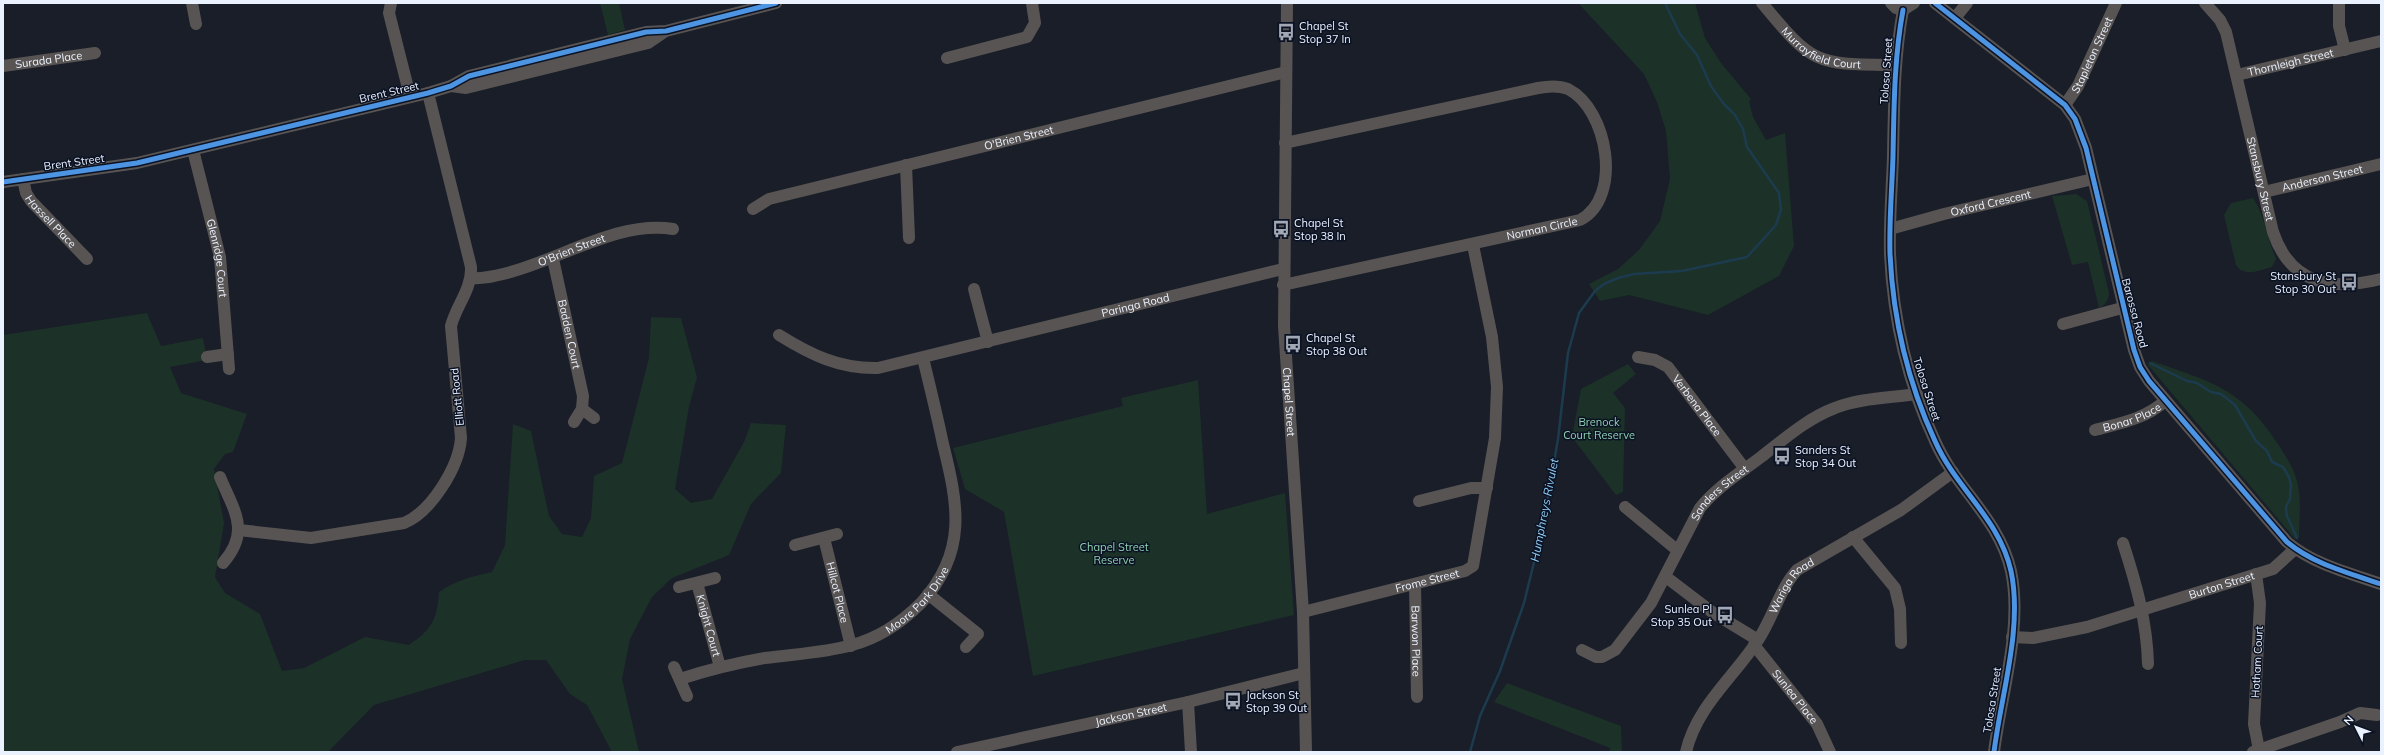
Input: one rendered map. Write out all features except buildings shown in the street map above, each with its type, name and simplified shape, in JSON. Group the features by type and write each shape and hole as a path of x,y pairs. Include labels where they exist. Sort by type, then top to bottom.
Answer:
{"street":[{"path":"192,3 196,24"},
{"path":"391,3 390,13 410,96"},
{"name":"Brent Street","path":"3,182 138,163 410,96 428,93 451,86 476,74 646,32 666,31 776,3"},
{"path":"948,58 1027,37 1035,23 1032,3"},
{"name":"Chapel Street","path":"1287,3 1283,285 1286,358 1303,612 1306,752"},
{"name":"Murrayfield Court","path":"1762,3 1796,44 1814,57 1844,64 1894,65"},
{"path":"1891,3 1896,8 1903,10 1914,3"},
{"name":"Barossa Road","path":"1935,3 2065,105 2078,126 2122,308 2140,367 2165,401 2274,529 2295,549 2327,564 2381,584"},
{"path":"1955,18 1967,3"},
{"name":"Stapleton Street","path":"2065,105 2078,86 2116,3"},
{"name":"Stansbury Street","path":"2205,3 2223,26 2237,75 2275,238 2285,256 2301,272 2322,283 2335,285 2358,284 2381,279"},
{"name":"Thornleigh Street","path":"2339,3 2340,26 2345,50"},
{"name":"Tolosa Street","path":"1903,10 1894,65 1890,229 1892,280 1898,320 1917,394 1935,442 1953,472 1990,521 2007,558 2014,601 2012,637 1994,752"},
{"name":"Thornleigh Street","path":"2237,75 2381,41"},
{"name":"Surada Place","path":"3,66 95,53"},
{"name":"O'Brien Street","path":"753,209 770,199 1286,72"},
{"name":"Norman Circle","path":"1283,285 1572,223 1586,217 1597,206 1605,178 1604,148 1596,122 1583,101 1575,94 1562,88 1548,86 1285,143"},
{"name":"Elliott Road","path":"239,530 303,538 320,537 404,524 422,511 448,477 460,446 451,326 471,278 471,267 428,93"},
{"name":"Glenridge Court","path":"193,150 220,257 229,369"},
{"name":"Anderson Street","path":"2264,192 2381,164"},
{"path":"906,165 909,238"},
{"name":"Hassell Place","path":"23,179 26,193 31,201 87,259"},
{"name":"Oxford Crescent","path":"1890,229 1944,214 2092,179"},
{"name":"O'Brien Street","path":"471,278 494,276 553,259 601,240 637,230 653,227 673,229"},
{"name":"Frome Street","path":"1303,612 1465,571 1473,566 1488,488 1495,438 1496,375 1490,323 1473,244"},
{"name":"Badden Court","path":"553,259 579,369 583,396 582,409"},
{"name":"Paringa Road","path":"779,335 815,356 849,367 878,368 1283,269"},
{"path":"974,289 988,342"},
{"path":"2063,324 2122,308"},
{"path":"207,357 228,354"},
{"name":"Verbena Place","path":"1638,357 1655,360 1668,367 1745,469"},
{"name":"Moore Park Drive","path":"680,680 720,667 851,646 870,640 888,631 904,620 928,594 949,554 954,538 956,508 953,481 923,358"},
{"name":"Sanders Street","path":"1582,650 1596,657 1602,657 1615,650 1643,616 1666,577 1677,550 1700,508 1708,498 1745,469 1800,428 1834,408 1856,402 1917,394"},
{"name":"Bonar Place","path":"2095,430 2138,419 2154,411 2165,401"},
{"path":"574,422 582,409 594,418"},
{"name":"Wariga Road","path":"1686,752 1692,732 1702,713 1756,643 1786,586 1797,570 1910,504 1953,472"},
{"path":"220,478 237,518 239,530 235,547 223,563"},
{"path":"1419,501 1471,488 1488,488"},
{"path":"1625,507 1677,550"},
{"path":"795,545 837,534"},
{"path":"1853,537 1895,588 1900,609 1901,643"},
{"name":"Hillcot Place","path":"824,538 851,646"},
{"path":"2123,543 2142,610 2147,640 2148,664"},
{"name":"Burton Street","path":"2012,637 2033,638 2087,628 2272,569 2295,549"},
{"name":"Hotham Court","path":"2256,574 2260,603 2254,724 2256,751 2340,722 2354,710 2377,715"},
{"name":"Sunlea Place","path":"1666,577 1756,643 1817,724 1830,752"},
{"name":"Knight Court","path":"679,587 715,578"},
{"name":"Knight Court","path":"697,583 720,667"},
{"name":"Barwon Place","path":"1415,584 1417,697"},
{"path":"928,594 981,630 966,647"},
{"path":"674,666 687,696"},
{"name":"Jackson Street","path":"957,752 1188,702 1304,673"},
{"path":"1188,702 1191,752"}],"green space":[{"path":"600,3 619,3 625,30 608,35"},
{"path":"1578,3 1695,3 1705,38 1721,63 1751,99 1749,101 1753,117 1766,140 1785,133 1794,246 1779,276 1708,315 1629,295 1600,301 1589,284 1618,269 1639,250 1660,221 1670,179 1666,131 1657,102 1644,74"},
{"path":"2076,194 2087,201 2109,293 2106,302 2099,308 2088,262 2072,265 2052,196"},
{"path":"2253,198 2263,219 2276,259 2272,267 2248,272 2239,269 2236,265 2224,215 2231,203"},
{"path":"147,313 161,346 203,338 207,360 170,367 181,393 247,414 233,452 225,454 214,469 224,523 215,577 225,593 260,614 282,671 304,668 365,637 409,645 423,634 432,623 437,610 439,592 458,581 492,572 505,545 513,424 531,431 549,516 562,534 582,537 591,518 594,476 622,463 649,358 651,317 681,318 697,377 689,407 675,489 691,503 712,499 744,442 751,423 786,425 781,473 751,504 729,555 672,578 652,597 630,639 622,679 639,752 612,752 587,705 570,694 546,660 525,660 374,705 328,752 3,752 3,335"},
{"path":"2152,361 2192,375 2224,389 2251,410 2265,425 2285,455 2298,484 2300,497 2299,537 2295,539 2148,365"},
{"name":"Brenock Court Reserve","path":"1628,364 1636,374 1613,393 1625,408 1623,492 1616,495 1572,437 1581,389"},
{"name":"Chapel Street Reserve","path":"1198,380 1207,514 1285,493 1294,615 1033,676 1004,512 965,489 953,448 1123,406 1121,398"},
{"path":"1507,683 1621,726 1622,752 1610,752 1610,748 1494,702"}],"waterway":[{"name":"Humphreys Rivulet","path":"1470,752 1480,716 1500,671 1524,603 1543,526 1558,439 1568,353 1579,313 1595,291 1604,284 1618,278 1634,274 1682,271 1747,257 1776,225 1781,210 1779,193 1747,147 1743,129 1735,115 1723,103 1711,86 1697,55 1680,34 1665,3"},
{"path":"2150,363 2187,381 2197,383 2211,392 2221,394 2235,405 2256,441 2267,451 2272,462 2283,467 2289,477 2291,485 2290,499 2286,507 2287,516 2297,538"}],"cycle path":[{"path":"3,182 137,163 428,93 451,86 469,76 646,32 666,31 776,3"},
{"path":"1935,3 2065,105 2075,119 2086,148 2134,350 2140,367 2149,381 2287,542 2297,550 2320,562 2344,572 2381,584"},
{"path":"1903,10 1895,83 1890,217 1890,254 1894,302 1898,326 1910,373 1925,419 1944,458 1997,535 2005,552 2011,571 2014,593 2013,638 1994,752"}],"place":[{"name":"Chapel St Stop 37 In","path":"1286,32"},
{"name":"Chapel St Stop 38 In","path":"1281,229"},
{"name":"Stansbury St Stop 30 Out","path":"2349,282"},
{"name":"Chapel St Stop 38 Out","path":"1293,344"},
{"name":"Sanders St Stop 34 Out","path":"1782,456"},
{"name":"Sunlea Pl Stop 35 Out","path":"1725,615"},
{"name":"Jackson St Stop 39 Out","path":"1233,701"}]}
